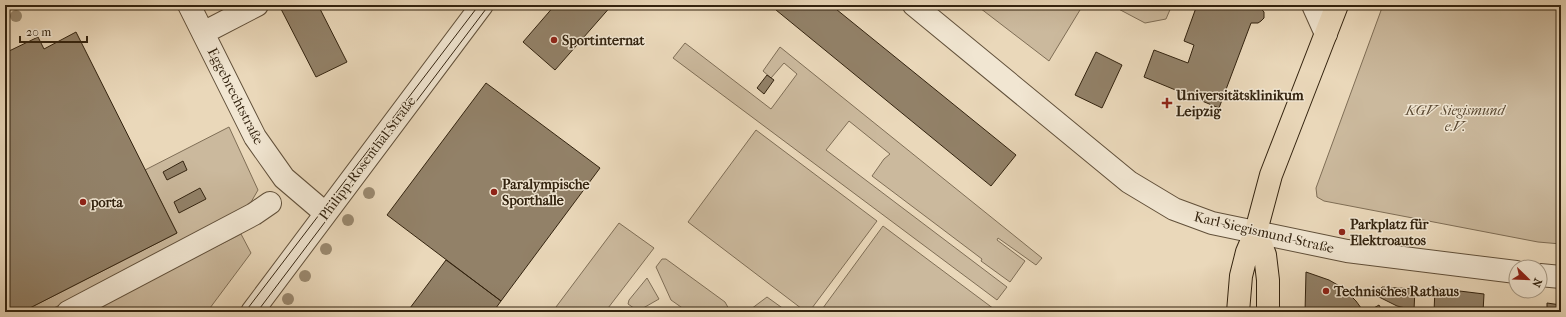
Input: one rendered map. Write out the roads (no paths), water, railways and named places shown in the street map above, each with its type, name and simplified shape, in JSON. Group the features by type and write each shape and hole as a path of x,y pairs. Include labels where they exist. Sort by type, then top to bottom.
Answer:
{"main road":[{"path":"1238,312 1240,276 1247,252 1256,231 1271,175 1337,5"},
{"path":"1256,231 1265,255 1268,280 1268,312"}],"street":[{"name":"Eggebrechtstraße","path":"189,5 255,137 284,178 325,213"},
{"path":"203,33 257,5"},
{"name":"Philipp-Rosenthal-Straße","path":"252,312 482,5"},
{"name":"Karl-Siegismund-Straße","path":"914,5 1129,182 1174,209 1212,223 1347,251 1508,271"},
{"path":"1313,5 1326,34"},
{"path":"68,312 254,214 270,203"},
{"path":"1548,276 1561,277"}],"tram line":[{"path":"245,312 479,5"},
{"path":"257,312 489,5"}],"place":[{"name":"Sportinternat","path":"554,40"},
{"name":"Universitätsklinikum Leipzig","path":"1167,103"},
{"name":"Paralympische Sporthalle","path":"494,192"},
{"name":"porta","path":"83,202"},
{"name":"Parkplatz für Elektroautos","path":"1342,232"},
{"name":"Technisches Rathaus","path":"1326,291"}],"park label":[{"name":"KGV Siegismund e.V.","path":"1455,118"}]}
